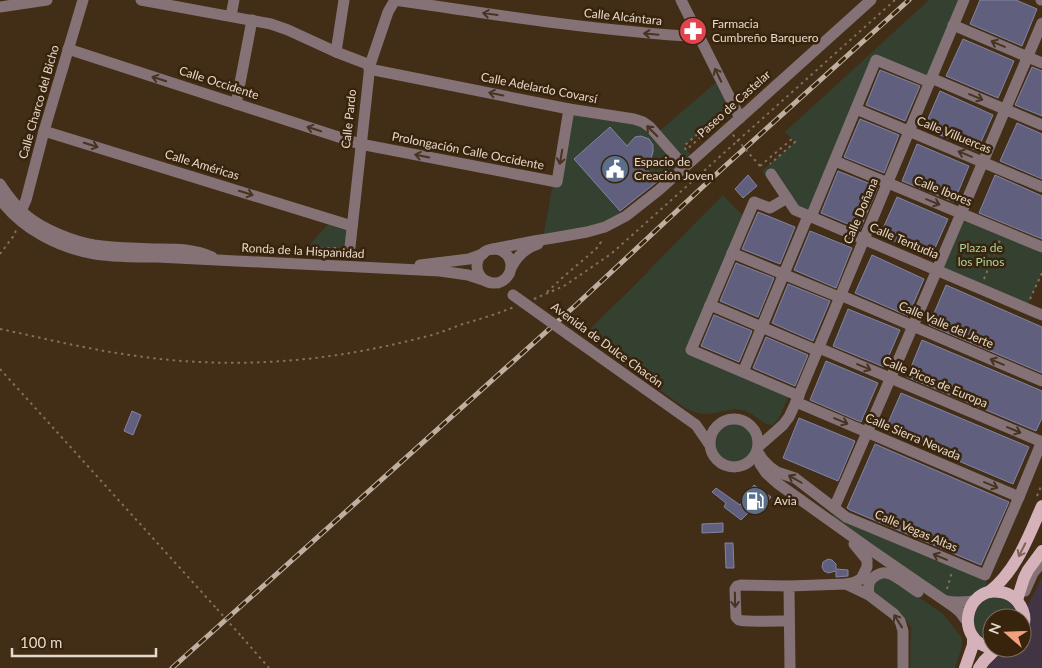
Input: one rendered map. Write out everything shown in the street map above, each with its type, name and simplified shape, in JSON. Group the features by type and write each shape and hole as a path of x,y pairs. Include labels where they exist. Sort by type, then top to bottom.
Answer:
{"main road":[{"path":"982,644 973,636 970,630 968,623 969,611 975,601 1000,584 1016,562 1042,506"},
{"path":"1019,604 1024,578 1042,551"},
{"path":"989,592 1004,593 1011,596 1020,608"},
{"path":"965,668 973,645 973,636"}],"street":[{"path":"0,7 47,0"},
{"name":"Calle Charco del Bicho","path":"20,215 26,200 44,131 83,0"},
{"name":"Calle Adelardo Covarsí","path":"141,0 271,24 369,67 569,109 634,119 650,127 685,167"},
{"path":"231,16 234,0"},
{"path":"336,52 344,0"},
{"name":"Calle Alcántara","path":"395,0 626,32 700,37"},
{"name":"Calle Pardo","path":"349,249 369,67 388,12 395,0"},
{"path":"681,0 740,118"},
{"name":"Paseo de Castelar","path":"488,252 534,240 605,227 626,216 685,167 871,0"},
{"name":"Calle Doñana","path":"757,451 789,417 798,399 964,0"},
{"path":"236,104 252,20"},
{"path":"829,521 836,509 867,432 1042,23"},
{"path":"953,25 1042,63"},
{"name":"Calle Occidente","path":"68,49 360,144"},
{"path":"743,372 876,60 1042,125"},
{"name":"Prolongación Calle Occidente","path":"360,144 556,182 569,109"},
{"name":"Calle Villuercas","path":"856,109 1042,187"},
{"name":"Calle Américas","path":"44,131 352,226"},
{"name":"Calle Ibores","path":"834,160 1042,247"},
{"name":"Calle Tentudia","path":"770,170 795,210 1042,315"},
{"name":"Ronda de la Hispanidad","path":"0,184 20,215"},
{"path":"710,305 754,202 770,208 787,198"},
{"name":"Ronda de la Hispanidad","path":"0,199 20,215 70,238 94,245 187,250 202,252 220,261 450,272 468,275 491,283"},
{"name":"Paseo de Castelar","path":"510,270 515,260 521,254 532,246 553,238"},
{"path":"510,270 503,281 491,283 483,280 477,264 479,258 488,252 499,250 504,253 510,262 513,295"},
{"name":"Ronda de la Hispanidad","path":"384,269 469,259 488,252"},
{"name":"Calle Valle del Jerte","path":"732,253 1042,380"},
{"name":"Avenida de Dulce Chacón","path":"491,283 513,295 696,425 709,444"},
{"name":"Calle Picos de Europa","path":"710,305 1042,441"},
{"name":"Calle Sierra Nevada","path":"710,305 691,350 743,372 867,432 1019,497"},
{"name":"Avenida de Dulce Chacón","path":"684,417 697,422 720,424"},
{"path":"777,483 756,473 726,467 714,458 709,444 714,429 726,420 734,419 748,423 755,431 758,462 766,473 829,521 960,612 968,623"},
{"path":"755,431 778,430"},
{"path":"1019,497 1042,441"},
{"path":"734,468 748,463 757,451"},
{"name":"Calle Vegas Altas","path":"757,451 763,460 777,472 794,478 846,517 985,575 1019,497"},
{"path":"789,620 754,621 737,619 735,589 741,585 846,584 861,579 867,567 867,560 846,532"},
{"path":"1019,604 1033,573 1042,562"},
{"path":"869,595 868,586 872,579 878,574 886,573 926,595 954,603 975,601"},
{"path":"846,584 869,595 900,621 903,668"},
{"path":"789,586 790,668"}],"path":[{"path":"530,300 564,286 611,254 895,0"},
{"path":"732,103 684,146 686,150 720,120 760,166 792,139 795,142 770,170"},
{"path":"0,254 15,234 20,215"},
{"path":"546,294 596,249 601,242 599,228"},
{"path":"980,288 1004,231"},
{"path":"316,251 316,248 342,248 342,246 349,249"},
{"path":"312,265 311,251 349,249"},
{"path":"1026,308 1042,272"},
{"path":"0,328 98,350 131,355 187,361 259,363 323,357 422,338 515,307"},
{"path":"0,369 269,668"},
{"path":"943,600 954,562"}],"shaded area":[{"path":"1042,577 1042,668 987,668 996,658 1032,658 1032,608 1028,608"}],"green space":[{"path":"929,0 964,0 929,82 877,60 811,217 795,210 771,174 766,177 762,171 795,142 785,132"},
{"path":"720,79 732,103 684,146 694,159 662,186 640,162 653,152 653,145 649,139 636,137 629,148 610,127 574,159 621,212 605,227 543,239 569,109 634,119 656,134"},
{"path":"723,195 743,216 691,350 790,393 779,418 773,425 764,423 751,413 742,410 733,409 707,414 685,408 584,335"},
{"name":"Plaza de los Pinos","path":"961,213 1042,247 1042,273 1026,308 937,270"},
{"path":"332,220 352,226 350,247 317,248 316,251 304,251"},
{"path":"734,422 746,426 752,432 756,444 752,456 746,462 734,466 722,462 716,456 712,444 716,432 722,426"},
{"path":"837,510 985,575 989,592 954,603 829,521"},
{"path":"882,577 894,580 943,614 962,638 962,647 955,668 910,668 911,627 901,613 874,594 872,585"},
{"path":"1001,596 1015,604 1017,608 982,608 982,639 974,627 974,612 985,599"}],"building":[{"path":"980,0 1016,0 1037,9 1022,46 970,24"},
{"path":"963,39 1014,61 998,98 946,76"},
{"path":"1032,67 1042,71 1042,116 1015,105"},
{"path":"880,70 920,86 905,121 866,105"},
{"path":"940,91 993,115 977,151 924,128"},
{"path":"860,119 899,135 884,173 844,157"},
{"path":"1017,123 1042,134 1042,179 1000,161"},
{"name":"Espacio de Creación Joven","path":"610,127 627,146 635,137 641,136 649,139 653,145 653,152 651,158 642,164 658,181 620,211 574,159"},
{"path":"917,144 969,166 954,202 902,181"},
{"path":"838,171 878,187 860,229 821,213"},
{"path":"748,175 757,186 743,198 735,189"},
{"path":"995,175 1042,196 1042,239 979,213"},
{"path":"897,197 948,219 931,257 880,235"},
{"path":"758,212 795,227 780,264 742,249"},
{"path":"810,231 852,248 836,288 794,270"},
{"path":"872,255 924,279 908,316 855,293"},
{"path":"736,263 774,278 758,317 720,301"},
{"path":"788,284 830,301 813,341 772,323"},
{"path":"946,285 1042,327 1042,373 929,325"},
{"path":"848,309 900,330 884,367 833,346"},
{"path":"714,315 752,331 739,362 701,346"},
{"path":"766,337 808,355 795,386 753,368"},
{"path":"922,340 1042,391 1042,418 1036,431 907,377"},
{"path":"826,361 878,383 861,422 810,400"},
{"path":"901,393 1029,447 1013,484 885,430"},
{"path":"132,411 141,415 133,435 124,431"},
{"path":"799,418 855,441 838,481 783,458"},
{"path":"875,444 1009,502 981,565 847,508"},
{"name":"Avia","path":"754,485 771,497 757,515 750,511 741,520 724,507 726,503 712,492 716,488 740,505"},
{"path":"723,523 723,532 702,533 702,524"},
{"path":"725,543 733,543 734,568 726,568"},
{"path":"828,559 836,564 836,569 848,570 848,576 836,577 836,571 828,573 824,571 822,567 823,562"}],"railway":[{"path":"172,668 577,304 724,167 909,0"}],"place":[{"name":"Farmacia Cumbreño Barquero","path":"693,31"},
{"name":"Espacio de Creación Joven","path":"615,169"},
{"name":"Avia","path":"755,501"}]}
